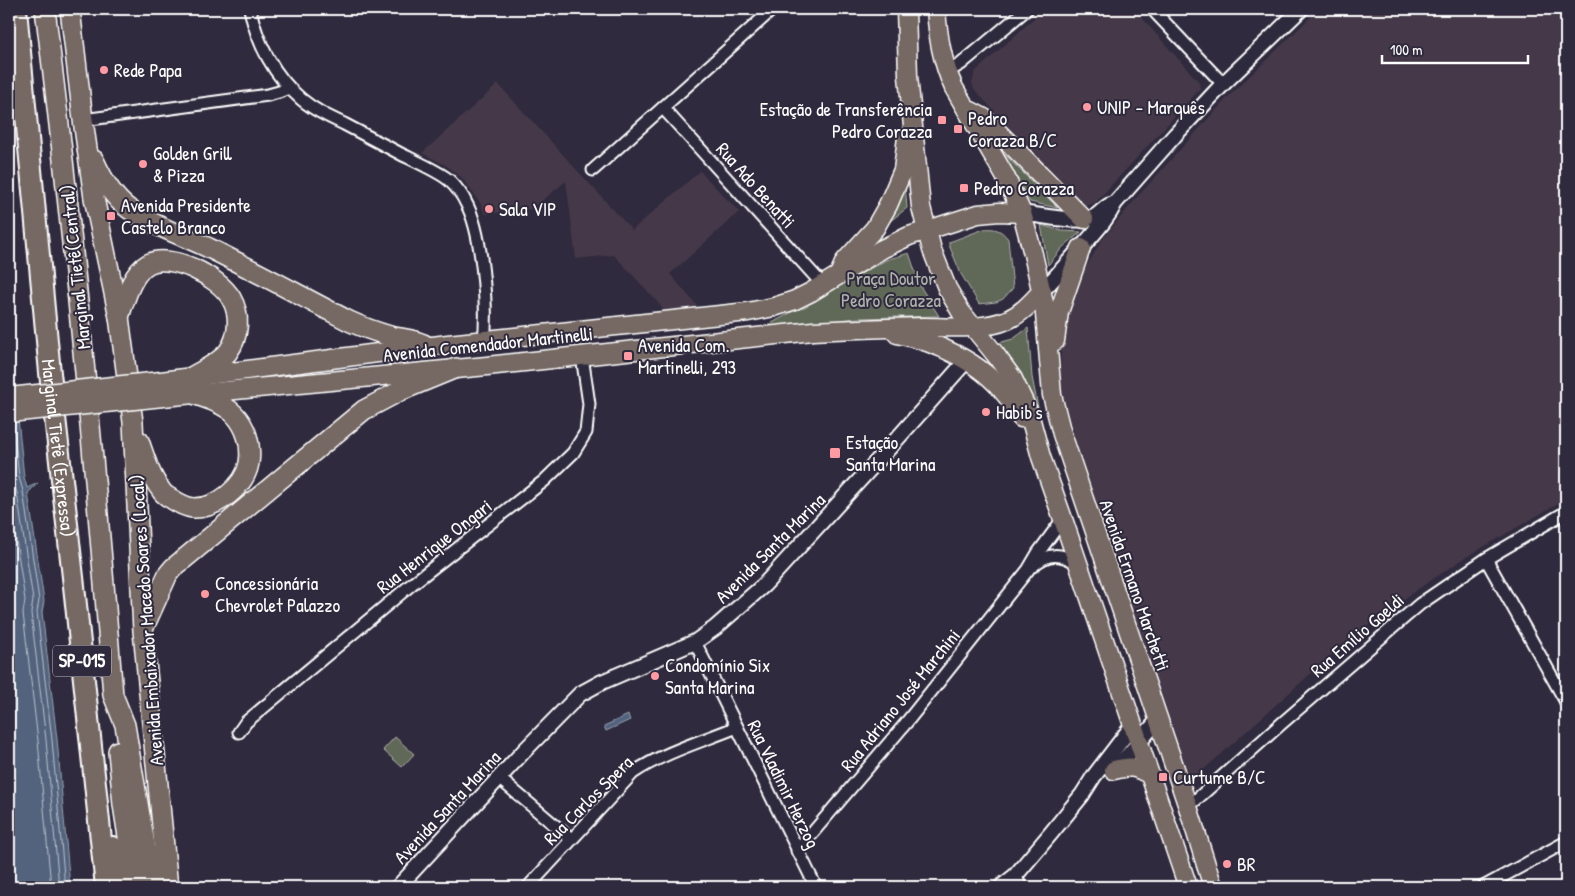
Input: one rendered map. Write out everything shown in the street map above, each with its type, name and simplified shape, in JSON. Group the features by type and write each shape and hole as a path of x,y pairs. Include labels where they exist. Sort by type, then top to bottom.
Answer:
{"highway":[{"name":"Marginal Tietê (Expressa)","path":"16,9 50,373 106,887"},
{"path":"28,9 42,182 35,219"},
{"name":"Marginal Tietê(Central)","path":"45,9 64,164 85,369 123,805 136,887"},
{"path":"58,9 70,143 64,164"},
{"name":"Avenida Embaixador Macedo Soares (Local)","path":"70,9 82,120 94,198 119,317 132,422 142,631 168,887"},
{"path":"86,144 108,187 128,208 150,221 210,249 349,321 390,336 420,342 427,346"},
{"path":"119,317 131,284 147,265 159,261 172,261 189,266 224,288 232,299 237,314 238,330 233,345 195,386 213,401 234,414 247,434 250,446 249,463 244,477 230,492 215,502 202,507 192,508 178,503 161,492 150,470 132,422"},
{"path":"142,631 168,574 195,550 364,410 400,391 456,368"},
{"path":"113,695 126,725 152,887"},
{"path":"97,808 112,844 121,887"}],"main road":[{"path":"906,9 908,76 921,207 932,250 948,288 961,312 1013,380 1029,413 1041,457 1188,887"},
{"path":"936,9 938,38 947,72 1005,176 1022,214 1042,291 1029,306 1006,321 972,326"},
{"path":"965,107 984,118 1084,220"},
{"path":"830,280 875,228 888,205 903,170 908,129 913,121"},
{"path":"927,230 978,214 999,212 1022,214"},
{"name":"Avenida Comendador Martinelli","path":"195,386 427,346 748,312 774,307 795,300 882,249 927,230"},
{"path":"1049,371 1059,312 1081,248"},
{"name":"Avenida Ermano Marchetti","path":"1042,291 1052,395 1062,434 1188,807 1213,887"},
{"name":"Avenida Comendador Martinelli","path":"9,397 162,389 456,368 813,331 972,326"},
{"path":"862,328 914,338 948,350 988,376 1006,394 1041,457"},
{"name":"Avenida Comendador Martinelli","path":"9,413 162,389"},
{"path":"1114,770 1134,767 1150,775"}],"street":[{"path":"250,9 262,48 289,88 302,100 319,112 449,180 466,203 477,232 486,324 484,340"},
{"path":"593,170 773,9"},
{"path":"947,72 961,64 1028,9"},
{"path":"1152,9 1223,84"},
{"path":"1042,291 1057,277 1102,224 1115,203 1174,135 1223,84 1301,9"},
{"path":"82,120 268,95 289,88"},
{"name":"Rua Ado Benatti","path":"663,108 830,280"},
{"path":"1022,214 1084,220 1093,218 1115,203"},
{"name":"Rua Henrique Ongari","path":"239,732 246,722 412,584 544,481 574,453 586,432 589,404 582,356"},
{"name":"Avenida Santa Marina","path":"398,887 523,752 580,694 602,682 695,642 715,628 764,586 883,456 966,361"},
{"name":"Rua Emílio Goeldi","path":"1188,807 1420,604 1486,559 1566,512"},
{"name":"Rua Adriano José Marchini","path":"797,851 906,723 1028,570 1063,519"},
{"name":"Rua Adriano José Marchini","path":"1028,570 1040,560 1052,555 1062,556 1078,564"},
{"path":"1486,559 1566,702"},
{"name":"Rua Vladimir Herzog","path":"695,642 816,887"},
{"path":"1082,795 1114,770 1158,720"},
{"path":"1001,887 1018,882 1133,724"},
{"name":"Rua Carlos Spera","path":"528,887 633,773 660,758 738,727"},
{"path":"500,779 571,839"},
{"path":"1483,887 1566,842"}],"shaded area":[{"name":"UNIP - Marquês","path":"1044,9 1134,9 1199,82 1200,89 1096,202 1089,205 1082,204 1075,199 974,89 972,83 975,72"},
{"path":"1319,9 1566,9 1566,499 1466,557 1408,596 1346,642 1191,781 1075,439 1061,388 1061,347 1065,314 1080,278 1101,241 1138,196 1226,99"},
{"path":"498,84 632,230 700,171 739,212 670,274 700,309 666,313 614,255 576,259 566,181 532,209 485,214 480,203 462,178 447,166 422,153"}],"green space":[{"path":"998,148 1058,208 1030,202"},
{"name":"Praça Doutor Pedro Corazza","path":"905,184 907,208 880,229"},
{"path":"1041,225 1062,231 1081,232 1063,247 1048,265"},
{"name":"Praça Doutor Pedro Corazza","path":"984,229 997,230 1008,239 1013,288 1003,299 996,302 979,304 961,274 949,242"},
{"name":"Praça Doutor Pedro Corazza","path":"909,253 920,286 939,316 858,318 763,328 886,260"},
{"path":"1028,328 1032,377 1043,433 994,344 1013,339"},
{"path":"395,737 414,754 402,767 383,750"}],"water":[{"path":"9,330 24,477 27,488 38,483 28,493 44,601 42,612 57,739 70,887 9,887"},
{"path":"628,715 630,720 606,731 604,726"}],"place":[{"name":"Rede Papa","path":"104,70"},
{"name":"UNIP - Marquês","path":"1087,107"},
{"name":"Estação de Transferência Pedro Corazza","path":"942,120"},
{"name":"Pedro Corazza B/C","path":"958,129"},
{"name":"Golden Grill & Pizza","path":"143,164"},
{"name":"Pedro Corazza","path":"964,188"},
{"name":"Sala VIP","path":"489,209"},
{"name":"Avenida Presidente Castelo Branco","path":"111,216"},
{"name":"Avenida Com. Martinelli, 293","path":"628,356"},
{"name":"Habib's","path":"986,412"},
{"name":"Estação Santa Marina","path":"835,453"},
{"name":"Concessionária Chevrolet Palazzo","path":"205,594"},
{"name":"Condomínio Six Santa Marina","path":"655,676"},
{"name":"Curtume B/C","path":"1163,777"},
{"name":"BR","path":"1227,864"}]}
